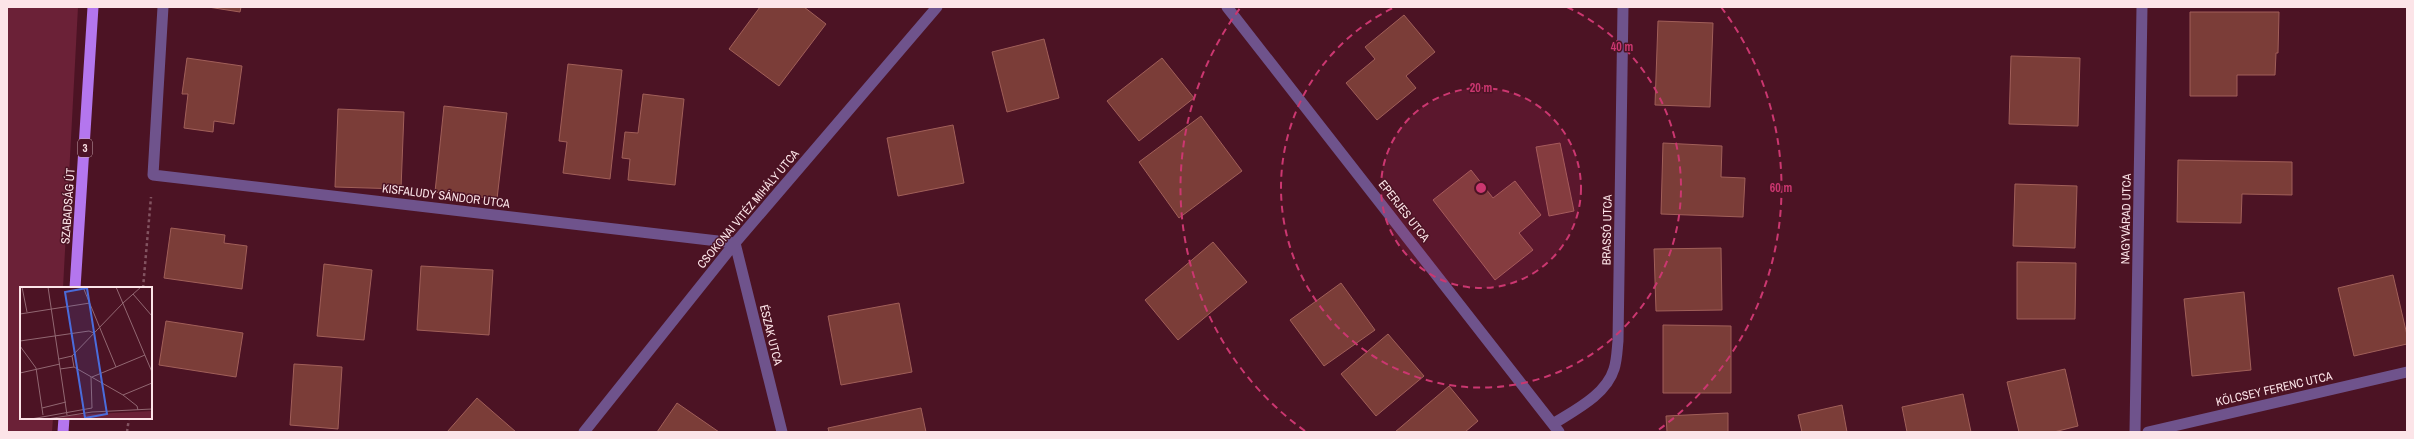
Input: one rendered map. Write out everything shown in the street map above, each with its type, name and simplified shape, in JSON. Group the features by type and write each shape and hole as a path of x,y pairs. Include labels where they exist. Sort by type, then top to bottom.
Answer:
{"main road":[{"name":"SZABADSÁG ÚT","path":"75,287 94,7"},
{"path":"63,432 64,419"}],"street":[{"path":"153,175 163,7"},
{"name":"CSOKONAI VITÉZ MIHÁLY UTCA","path":"584,432 735,243 937,7"},
{"name":"EPERJES UTCA","path":"1227,7 1556,428"},
{"name":"BRASSÓ UTCA","path":"1556,428 1603,388 1614,370 1618,341 1623,7"},
{"name":"NAGYVÁRAD UTCA","path":"2135,432 2142,7"},
{"name":"KISFALUDY SÁNDOR UTCA","path":"153,175 735,243"},
{"name":"ÉSZAK UTCA","path":"735,243 782,432"},
{"name":"KÖLCSEY FERENC UTCA","path":"2148,432 2407,372"}],"path":[{"path":"143,287 153,175"},
{"path":"127,432 129,419"}],"shaded area":[{"path":"7,7 78,7 63,287 20,287 20,419 53,419 52,432 7,432"}],"building":[{"path":"208,7 241,7 240,12"},
{"path":"760,7 804,7 826,24 779,86 729,49"},
{"path":"2190,12 2279,12 2278,53 2276,53 2275,75 2237,75 2237,96 2190,96"},
{"path":"1404,15 1435,52 1406,76 1416,88 1377,120 1346,83 1375,59 1365,47"},
{"path":"1658,21 1713,23 1710,107 1655,105"},
{"path":"1044,39 1059,98 1007,112 992,52"},
{"path":"2011,56 2080,58 2078,126 2009,124"},
{"path":"187,58 242,66 234,124 214,121 213,132 184,128 188,94 182,94"},
{"path":"1162,58 1194,98 1139,141 1107,101"},
{"path":"568,64 622,70 610,179 563,173 567,142 559,141"},
{"path":"643,94 684,99 675,185 628,180 630,159 622,158 625,132 638,133"},
{"path":"444,106 507,113 497,199 435,192"},
{"path":"338,109 404,112 401,189 335,187"},
{"path":"1201,116 1242,171 1179,218 1139,162"},
{"path":"953,125 964,183 898,196 887,138"},
{"path":"1560,143 1574,211 1549,216 1536,147"},
{"path":"1663,143 1722,146 1721,177 1745,178 1743,217 1661,214"},
{"path":"2178,160 2292,162 2292,195 2242,194 2241,223 2177,222"},
{"path":"1471,170 1493,198 1515,181 1541,215 1519,233 1533,250 1495,280 1433,200"},
{"path":"2015,184 2077,186 2075,248 2013,246"},
{"path":"171,228 225,235 224,243 247,246 242,289 164,278"},
{"path":"1213,242 1247,282 1178,340 1145,300"},
{"path":"1721,248 1722,310 1656,311 1654,249"},
{"path":"2017,262 2076,263 2075,319 2017,319"},
{"path":"324,264 372,270 364,340 317,336"},
{"path":"421,266 493,270 489,335 417,330"},
{"path":"2393,275 2407,335 2407,344 2354,356 2338,288"},
{"path":"1341,283 1375,330 1324,366 1290,320"},
{"path":"2244,292 2251,370 2192,376 2184,299"},
{"path":"899,303 912,372 841,385 828,316"},
{"path":"166,321 243,333 236,377 159,365"},
{"path":"1663,325 1731,326 1731,393 1663,393"},
{"path":"1388,334 1424,376 1376,416 1341,374"},
{"path":"294,364 342,367 338,429 290,425"},
{"path":"2065,369 2078,426 2054,432 2019,432 2007,382"},
{"path":"1449,386 1478,421 1465,432 1395,432"},
{"path":"1963,394 1971,432 1907,432 1902,407"},
{"path":"477,398 516,432 447,432"},
{"path":"677,403 719,432 657,432"},
{"path":"1842,405 1847,432 1802,432 1798,415"},
{"path":"921,408 926,432 829,432 828,428"},
{"path":"1728,413 1728,432 1667,432 1666,416"}]}
